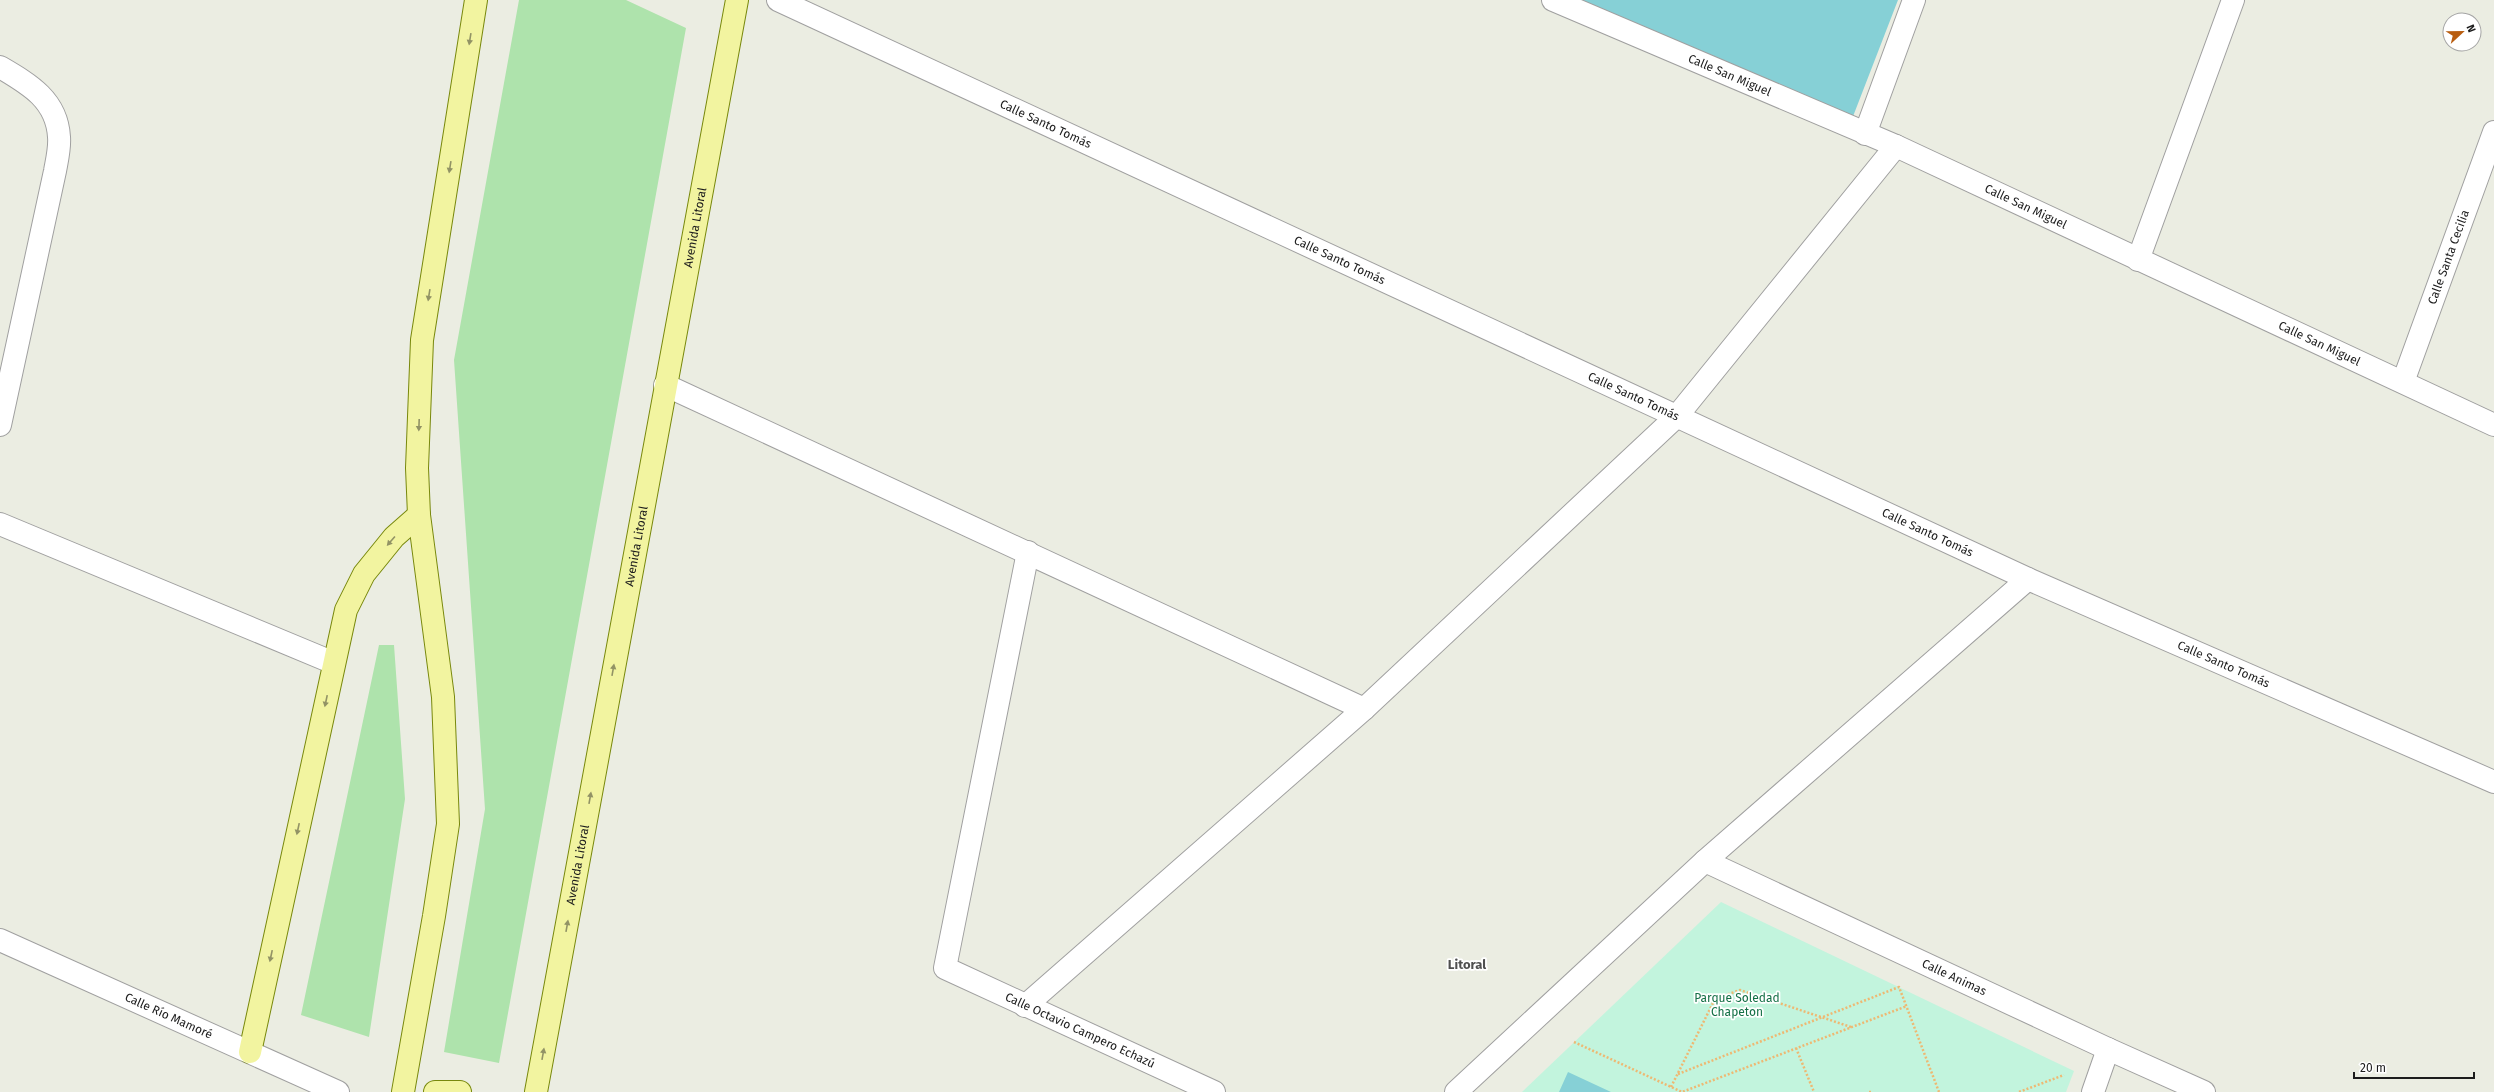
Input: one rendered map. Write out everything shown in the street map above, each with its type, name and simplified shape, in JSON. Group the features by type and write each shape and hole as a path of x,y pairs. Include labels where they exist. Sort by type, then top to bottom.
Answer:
{"main road":[{"path":"404,1092 448,824 443,697 420,515 418,468 422,340 476,0"},
{"name":"Avenida Litoral","path":"536,1092 737,0"},
{"path":"250,1052 346,610 364,574 394,537 420,515"},
{"path":"435,1092 460,1092"}],"street":[{"name":"Calle Santo Tomás","path":"778,0 2028,579 2494,782"},
{"name":"Calle San Miguel","path":"1553,0 1896,146 2494,425"},
{"path":"1866,134 1914,0"},
{"path":"2138,260 2233,0"},
{"path":"0,67 26,82 51,105 60,137 55,171 0,425"},
{"name":"Calle Santa Cecilia","path":"2402,382 2494,132"},
{"path":"1026,1006 1364,709 1677,416 1896,146"},
{"path":"665,385 1364,709"},
{"path":"0,524 334,663"},
{"name":"Calle Octavio Campero Echazú","path":"1028,552 945,968 1214,1092"},
{"path":"1456,1092 1705,861 2028,579"},
{"name":"Calle Animas","path":"1705,861 2108,1049 2204,1092"},
{"name":"Calle Río Mamoré","path":"0,940 338,1092"},
{"path":"2093,1092 2108,1049"}],"path":[{"path":"1678,1074 1899,987 1939,1092"},
{"path":"1671,1087 1714,999 1740,990 1852,1027"},
{"path":"1574,1042 1682,1092 1907,1006"},
{"path":"1796,1048 1814,1092"},
{"path":"2020,1092 2067,1074"}],"green space":[{"path":"519,0 626,0 686,28 499,1063 444,1052 485,809 454,360"},
{"path":"379,645 394,645 405,799 369,1037 301,1015"},
{"name":"Parque Soledad Chapeton","path":"1721,902 2074,1071 2066,1092 1522,1092"}],"shaded area":[{"path":"1579,0 1898,0 1852,119"},
{"path":"1568,1072 1611,1092 1559,1092"}],"district":[{"name":"Litoral","path":"1467,964"}]}
